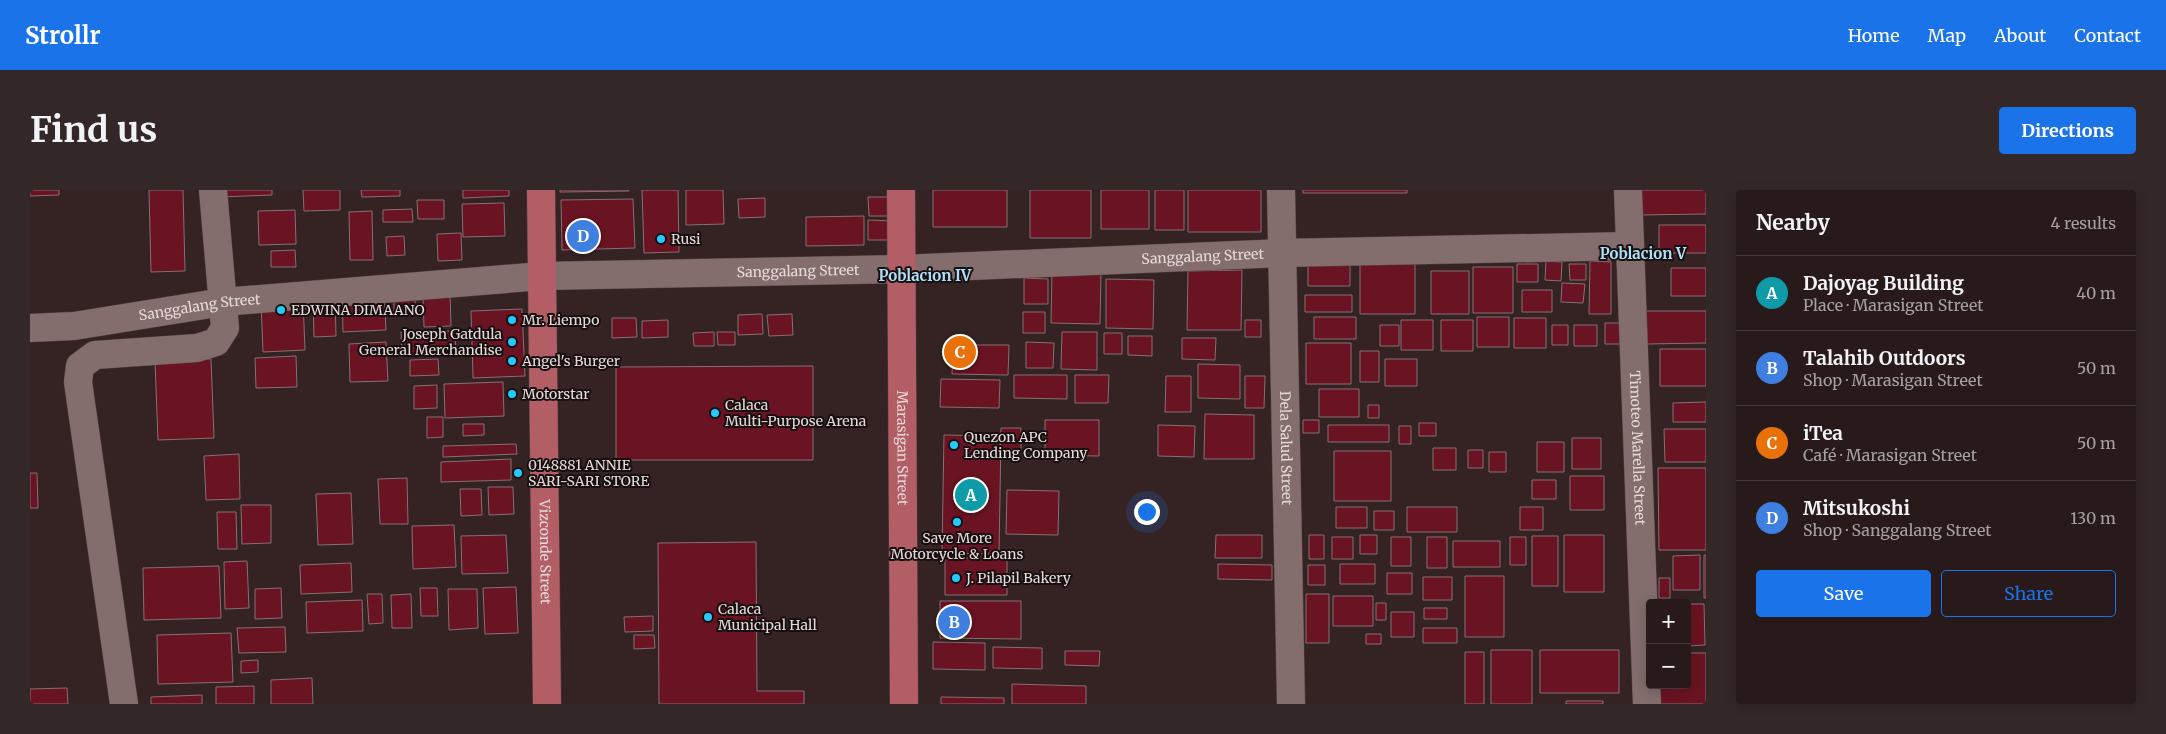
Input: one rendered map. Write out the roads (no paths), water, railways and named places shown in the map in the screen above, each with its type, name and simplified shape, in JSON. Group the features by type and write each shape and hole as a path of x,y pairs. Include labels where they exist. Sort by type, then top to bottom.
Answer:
{"main road":[{"name":"Vizconde Street","path":"540,190 546,704"},
{"name":"Marasigan Street","path":"901,190 904,704"}],"street":[{"path":"124,704 78,382 80,366 95,355 197,348 216,342 225,328 213,190"},
{"name":"Dela Salud Street","path":"1280,190 1292,704"},
{"name":"Timoteo Marella Street","path":"1628,190 1647,704"},
{"name":"Sanggalang Street","path":"30,328 74,326 223,302 542,276 901,269 1282,253 1630,246"}],"place":[{"name":"Mitsukoshi","path":"583,236"},
{"name":"Rusi","path":"661,239"},
{"name":"EDWINA DIMAANO","path":"281,310"},
{"name":"Mr. Liempo","path":"512,320"},
{"name":"Joseph Gatdula General Merchandise","path":"512,342"},
{"name":"iTea","path":"960,352"},
{"name":"Angel's Burger","path":"512,361"},
{"name":"Motorstar","path":"512,394"},
{"name":"Calaca Multi-Purpose Arena","path":"715,413"},
{"name":"Quezon APC Lending Company","path":"954,445"},
{"name":"0148881 ANNIE SARI-SARI STORE","path":"518,473"},
{"name":"Dajoyag Building","path":"971,495"},
{"name":"Save More Motorcycle & Loans","path":"957,522"},
{"name":"J. Pilapil Bakery","path":"956,578"},
{"name":"Calaca Municipal Hall","path":"708,617"},
{"name":"Talahib Outdoors","path":"954,622"}],"district":[{"name":"Poblacion V","path":"1643,254"},
{"name":"Poblacion IV","path":"925,276"}]}
